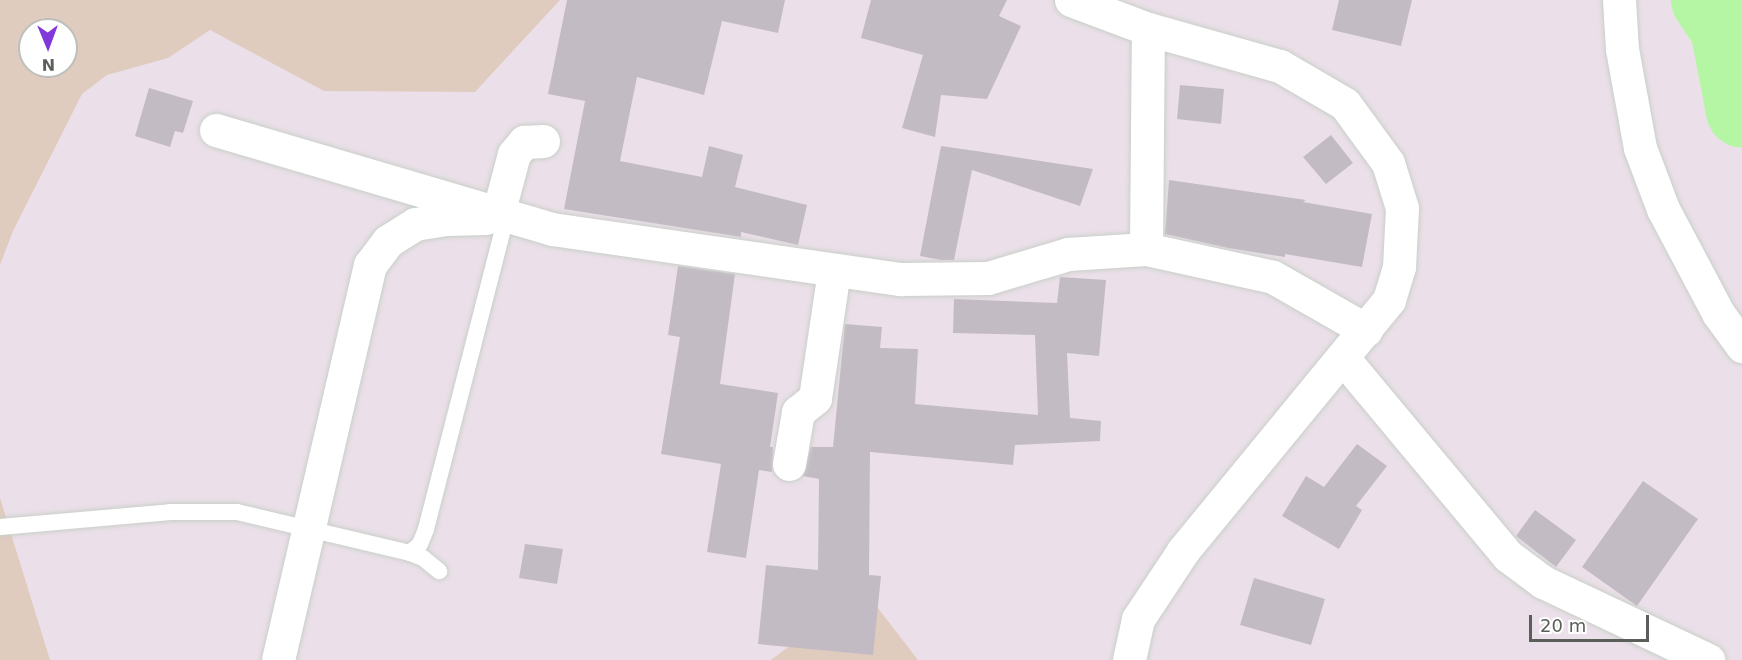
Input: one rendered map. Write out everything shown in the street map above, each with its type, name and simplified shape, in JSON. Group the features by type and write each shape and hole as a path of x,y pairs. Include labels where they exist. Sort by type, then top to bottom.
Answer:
{"street":[{"path":"1071,0 1148,29 1280,66 1345,104 1388,163 1402,208 1399,267 1389,300 1183,552 1138,619 1129,660"},
{"path":"1619,0 1622,49 1640,148 1663,209 1718,313 1742,346"},
{"path":"1146,249 1148,29"},
{"path":"216,130 552,229 900,279 988,278 1068,254 1146,249 1272,277 1366,330"},
{"path":"502,216 514,154 524,142 543,141"},
{"path":"278,660 370,265 388,241 415,224 445,219 502,216"},
{"path":"789,464 798,412 815,398 834,270"},
{"path":"1343,358 1508,556 1543,582 1708,660"}],"lane":[{"path":"411,553 420,544 426,529 502,216"},
{"path":"0,527 170,512 237,512 411,553 423,558 439,571"}],"shaded area":[{"path":"0,0 560,0 475,92 324,91 210,30 168,58 107,75 82,94 13,231 0,265"},
{"path":"0,498 50,660 0,660"},
{"path":"864,590 918,660 771,660"}],"building":[{"path":"567,0 785,0 778,33 722,21 704,95 637,77 620,161 702,177 709,146 743,155 735,187 807,205 798,245 741,232 741,237 564,209 585,101 548,94"},
{"path":"871,0 1007,0 999,16 1021,26 987,99 941,95 935,137 902,128 923,55 861,38"},
{"path":"1339,0 1412,0 1401,46 1332,30"},
{"path":"1180,85 1224,89 1221,124 1177,119"},
{"path":"149,88 193,101 183,133 175,131 170,147 135,136"},
{"path":"1331,135 1353,163 1326,184 1303,157"},
{"path":"941,146 1093,169 1080,206 972,170 954,260 941,260 920,256"},
{"path":"1169,180 1306,200 1303,202 1372,214 1362,267 1285,254 1285,257 1228,248 1165,234"},
{"path":"678,266 735,274 720,384 778,393 770,447 773,447 772,472 759,470 746,558 707,552 721,464 661,454 680,337 668,335"},
{"path":"1060,277 1106,280 1099,356 1067,353 1070,418 1101,421 1100,441 1015,445 1013,465 870,452 869,575 881,576 873,655 758,644 766,565 818,570 819,479 803,476 811,447 833,447 845,324 882,327 880,348 918,349 915,404 1038,415 1035,335 953,333 954,299 1057,303"},
{"path":"1357,444 1387,466 1356,506 1362,510 1339,549 1282,516 1306,476 1324,487"},
{"path":"1643,481 1698,519 1637,606 1582,567"},
{"path":"1535,510 1576,540 1556,567 1516,536"},
{"path":"525,544 563,549 557,584 519,578"},
{"path":"1254,578 1325,599 1311,645 1240,625"}],"waterway":[{"path":"1707,0 1726,28 1742,111"}]}
